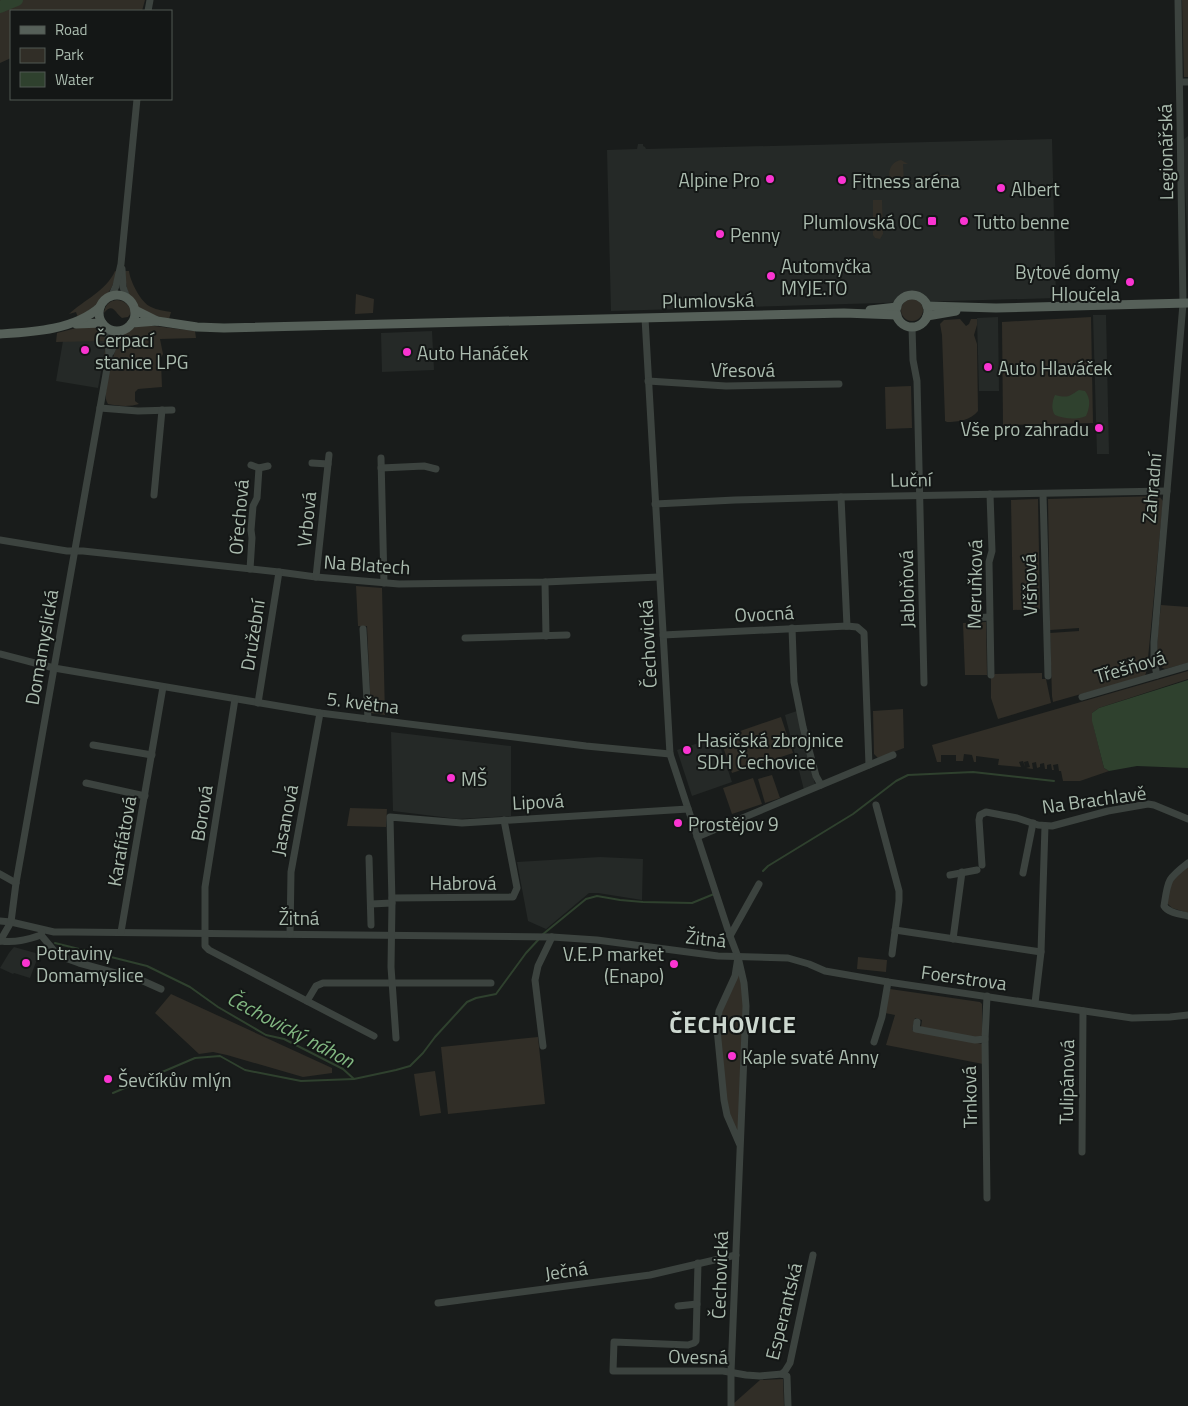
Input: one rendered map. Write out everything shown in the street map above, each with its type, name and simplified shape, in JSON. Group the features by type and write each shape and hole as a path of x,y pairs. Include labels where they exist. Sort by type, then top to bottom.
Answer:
{"main road":[{"path":"3,333 41,331 90,316 111,296 119,295 127,298 135,310 135,317 132,323 123,330 115,331 105,326 66,324"},
{"name":"Plumlovská","path":"157,321 197,327 224,328 844,313 897,311 903,298 911,295 921,298 927,306 973,308 1186,303"},
{"path":"927,306 927,316"},
{"path":"100,308 99,315 105,326"},
{"name":"Plumlovská","path":"912,327 921,324 927,316 973,308"},
{"path":"135,310 157,321"},
{"path":"897,311 902,324 912,327"},
{"path":"132,323 157,321"}],"street":[{"name":"Legionářská","path":"1178,0 1184,82 1186,303"},
{"path":"127,298 123,287 122,264 137,100"},
{"path":"111,296 122,264"},
{"name":"Zahradní","path":"1157,675 1154,662 1154,642 1186,303"},
{"name":"Čechovická","path":"645,318 670,754 738,957 744,983 746,1006 731,1406"},
{"name":"Domamyslická","path":"28,940 15,942 0,941 11,922 16,883 109,357 109,337 105,326"},
{"path":"912,327 913,360 917,378 921,495"},
{"name":"Domamyslická","path":"109,357 117,338 123,330"},
{"name":"Vřesová","path":"648,381 726,386 839,384"},
{"path":"100,408 127,411 172,410"},
{"path":"154,495 162,410"},
{"name":"Vrbová","path":"316,577 329,456"},
{"path":"381,458 384,583"},
{"path":"312,462 328,464"},
{"name":"Ořechová","path":"251,465 259,468 268,466"},
{"path":"381,468 424,466 436,469"},
{"name":"Ořechová","path":"250,569 251,530 259,468"},
{"name":"Luční","path":"655,504 842,497 1167,491"},
{"name":"Meruňková","path":"990,494 992,551 988,562 991,675"},
{"name":"Višňová","path":"1043,494 1048,676"},
{"name":"Jabloňová","path":"921,495 924,683"},
{"path":"842,497 847,626"},
{"name":"Na Blatech","path":"0,540 74,551 399,584 545,582 659,577"},
{"name":"Družební","path":"258,703 279,572"},
{"path":"545,582 546,636"},
{"path":"972,618 989,617"},
{"name":"Ovocná","path":"663,635 792,628 857,627 864,633 869,765"},
{"path":"792,628 796,694 816,776 821,785"},
{"path":"363,629 368,719"},
{"path":"465,638 567,635"},
{"name":"5. května","path":"0,654 54,668 320,713 586,746 670,754"},
{"name":"Třešňová","path":"1082,697 1188,666"},
{"name":"Karafiátová","path":"122,932 163,687"},
{"name":"Borová","path":"205,933 205,887 235,699"},
{"name":"Jasanová","path":"290,934 291,872 320,713"},
{"path":"93,745 152,755"},
{"path":"697,837 893,755"},
{"path":"86,782 145,796"},
{"name":"Na Brachlavě","path":"962,872 979,868 979,820 982,813 988,812 1052,826 1108,811 1148,804 1188,819"},
{"path":"876,805 899,891 892,954"},
{"name":"Lipová","path":"392,900 390,817 462,823 688,810"},
{"name":"Habrová","path":"392,900 513,897 517,888 504,820"},
{"name":"Na Brachlavě","path":"1023,873 1033,823"},
{"path":"1035,1003 1041,952 1046,826"},
{"path":"369,858 371,925"},
{"path":"1188,863 1174,874 1170,880 1167,886 1164,906 1168,910 1188,916"},
{"path":"950,875 962,872 953,939"},
{"path":"0,874 16,883"},
{"path":"730,936 758,884"},
{"path":"371,904 392,900 392,983 396,1038"},
{"name":"Žitná","path":"0,921 11,922 42,932 550,936 738,957"},
{"path":"895,930 1041,952"},
{"path":"42,932 56,953 68,959 141,980 161,989"},
{"name":"Žitná","path":"28,940 42,932"},
{"path":"205,933 205,946 209,950 374,1036"},
{"path":"543,1046 535,980 538,966 550,936"},
{"name":"Čechovická","path":"738,957 735,976 719,1011 717,1029 724,1100 727,1115 740,1145"},
{"name":"Foerstrova","path":"738,957 788,958 825,971 888,982 1132,1018 1188,1015"},
{"path":"307,1001 316,986 323,982 490,983"},
{"path":"874,1042 882,1017 888,982"},
{"name":"Trnková","path":"986,996 987,1198"},
{"name":"Tulipánová","path":"1082,1152 1083,1011"},
{"path":"917,1022 916,1029 975,1040 985,1039"},
{"name":"Ječná","path":"438,1304 650,1275 736,1255"},
{"name":"Esperantská","path":"788,1406 787,1376 783,1374 790,1363 813,1255"},
{"path":"678,1306 697,1304 698,1264"},
{"name":"Ovesná","path":"697,1304 696,1341 694,1343 688,1345 614,1342 613,1372 723,1371 756,1376 783,1374"}],"shaded area":[{"path":"1188,136 1188,250 1183,140"},
{"path":"1052,139 1056,298 611,311 607,150 637,149 638,144 643,144 646,149"},
{"path":"1093,315 1106,315 1109,454 1097,454"},
{"path":"998,317 999,391 979,391 977,318"},
{"name":"Auto Hanáček","path":"432,331 434,370 382,372 381,333"},
{"path":"63,341 103,341 106,344 98,388 56,381"},
{"path":"797,711 815,784 804,790 785,715"},
{"name":"MŠ","path":"391,732 511,746 511,816 458,819 393,811"},
{"path":"717,737 732,782 692,796 677,750"},
{"path":"600,857 643,859 642,900 589,893 546,929 528,921 517,862"},
{"path":"14,947 39,954 30,978 13,974 0,968"}],"green space":[{"path":"0,0 145,0 142,10 10,10 10,58 0,63"},
{"path":"1182,0 1188,0 1188,77 1184,77"},
{"path":"901,160 908,164 903,164 904,183 917,183 918,176 949,175 949,181 941,183 940,177 919,178 918,184 893,184 889,173 891,166"},
{"path":"873,200 882,200 883,234 880,239 875,238 873,235"},
{"path":"115,271 117,272 111,288 103,299 78,318 76,312 69,314 100,290"},
{"path":"125,271 129,271 134,286 143,301 153,308 171,312 169,319 149,314 136,305 128,292"},
{"path":"356,294 374,299 373,313 355,314"},
{"path":"912,299 920,302 923,310 920,318 912,321 904,318 901,310 904,302"},
{"path":"117,300 125,302 128,306 131,313 128,317 122,318 112,308 104,313 108,304"},
{"path":"1091,317 1093,423 1003,425 1002,322"},
{"path":"960,319 966,326 971,319 977,319 974,335 977,344 978,411 972,417 964,420 947,422 945,421 940,324 944,320"},
{"path":"146,325 195,331 196,338 160,339 163,354 159,361 161,362 162,387 138,389 135,392 135,401 139,404 124,406 108,404 106,399 107,384 119,340 130,330"},
{"path":"84,326 99,327 106,334 107,344 104,364 102,364 106,344 103,341 56,342 57,333"},
{"path":"911,386 912,428 886,429 885,387"},
{"path":"1159,496 1163,501 1145,676 1053,702 1050,633 1079,631 1079,628 1050,630 1048,499"},
{"path":"1038,499 1040,609 1013,610 1011,500"},
{"path":"356,586 382,588 385,715 371,713 367,626 358,626"},
{"path":"1161,605 1188,607 1188,663 1165,669 1159,666 1157,650"},
{"path":"986,622 987,675 965,675 963,623"},
{"path":"1188,671 1188,679 1099,708 1092,713 1104,768 1109,771 1080,781 1063,781 1058,764 1053,765 1054,770 1052,770 1051,764 1047,765 1047,769 1045,769 1044,763 1040,764 1040,767 1037,768 1036,762 1032,763 1033,769 1026,768 1030,767 1028,761 1024,762 1025,767 1023,761 1019,762 1021,767 998,765 999,759 976,756 976,762 974,762 972,755 964,754 963,761 956,761 956,755 941,755 941,762 937,762 932,745"},
{"path":"1042,673 1042,679 1046,679 1051,703 998,719 991,698 991,677 995,674"},
{"path":"903,709 904,748 878,758 874,754 873,711"},
{"path":"781,717 793,753 732,773 720,738"},
{"path":"772,775 780,798 765,803 758,779"},
{"path":"753,778 762,804 732,814 723,788"},
{"path":"350,808 387,809 386,827 347,826"},
{"path":"1188,865 1188,913 1172,908 1167,903 1169,887 1178,874"},
{"path":"858,957 887,960 886,972 857,969"},
{"path":"737,975 739,975 744,983 740,1145 727,1115 718,1020"},
{"path":"890,989 980,1002 982,1004 982,1035 979,1039 921,1027 922,1020 915,1018 912,1030 983,1044 983,1064 886,1045 895,1015 885,1013"},
{"path":"171,994 332,1068 332,1073 303,1077 227,1055 213,1052 199,1054 155,1013"},
{"path":"538,1037 545,1104 448,1114 441,1047"},
{"path":"435,1071 441,1113 420,1116 414,1074"},
{"path":"783,1379 784,1406 733,1406 760,1380"}],"water":[{"path":"1079,390 1085,391 1089,400 1086,416 1070,418 1055,415 1052,405 1055,395 1068,396"},
{"path":"1188,680 1188,768 1137,766 1109,771 1104,768 1092,721 1092,713 1099,708"}],"waterway":[{"path":"0,7 17,0"},
{"name":"Čechovický náhon","path":"763,871 768,866 853,814 896,781 908,775 973,772 1054,781"},
{"name":"Čechovický náhon","path":"542,935 586,899 597,896 643,902 692,903 714,894"},
{"name":"Čechovický náhon","path":"55,943 147,966 190,987 218,1007 266,1035 284,1039 343,1069 354,1079 410,1066 467,1002 496,994 526,953 539,939"},
{"path":"113,1093 195,1058 220,1056 245,1070 301,1081 354,1079"}],"place":[{"name":"Alpine Pro","path":"770,179"},
{"name":"Fitness aréna","path":"842,180"},
{"name":"Albert","path":"1001,188"},
{"name":"Plumlovská OC","path":"932,221"},
{"name":"Tutto benne","path":"964,221"},
{"name":"Penny","path":"720,234"},
{"name":"Automyčka MYJE.TO","path":"771,276"},
{"name":"Bytové domy Hloučela","path":"1130,282"},
{"name":"Čerpací stanice LPG","path":"85,350"},
{"name":"Auto Hanáček","path":"407,352"},
{"name":"Auto Hlaváček","path":"988,367"},
{"name":"Vše pro zahradu","path":"1099,428"},
{"name":"Hasičská zbrojnice SDH Čechovice","path":"687,750"},
{"name":"MŠ","path":"451,778"},
{"name":"Prostějov 9","path":"678,823"},
{"name":"Potraviny Domamyslice","path":"26,963"},
{"name":"V.E.P market (Enapo)","path":"674,964"},
{"name":"Kaple svaté Anny","path":"732,1056"},
{"name":"Ševčíkův mlýn","path":"108,1079"}],"district":[{"name":"ČECHOVICE","path":"733,1024"}]}
